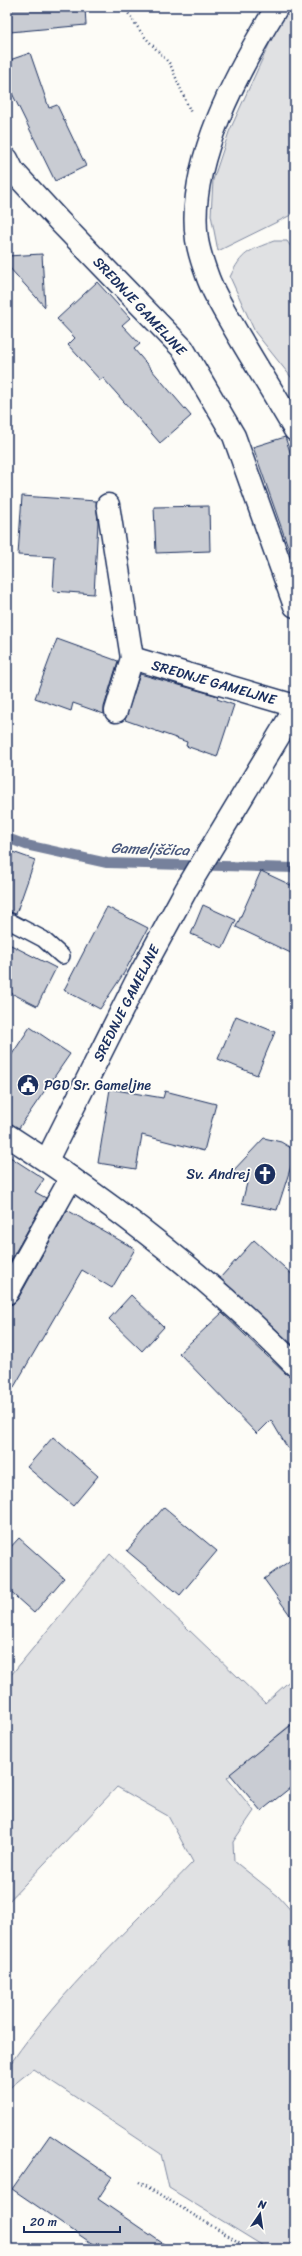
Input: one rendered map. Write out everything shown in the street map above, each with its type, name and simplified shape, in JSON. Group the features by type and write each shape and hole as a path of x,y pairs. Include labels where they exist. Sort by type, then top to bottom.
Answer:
{"street":[{"path":"277,7 248,54 221,114 201,172 196,202 197,240 207,276 219,302 295,430"},
{"name":"SREDNJE GAMELJNE","path":"7,159 13,171 61,223 183,349 234,436 295,606"},
{"name":"SREDNJE GAMELJNE","path":"108,505 132,658 116,711"},
{"name":"SREDNJE GAMELJNE","path":"47,1160 136,982 186,890 295,707 132,658"},
{"path":"7,1135 47,1160 170,1252 254,1323 295,1365"},
{"path":"7,1293 71,1178"}],"lane":[{"path":"7,920 43,939 62,956"}],"path":[{"path":"124,7 143,35 170,64 192,117"},
{"path":"139,2182 250,2249"}],"shaded area":[{"path":"282,16 295,16 295,210 291,215 218,251 211,215 213,180 229,132"},
{"path":"274,241 287,241 295,253 295,382 255,332 230,277 242,257 258,247"},
{"path":"110,1554 265,1703 295,1676 295,1721 227,1778 254,1811 233,1842 234,1861 278,1896 295,1915 295,2249 268,2249 169,2188 161,2154 33,2069 7,2090 7,2060 11,2063 30,2036 74,1984 193,1862 168,1816 117,1787 7,1903 7,1680"}],"building":[{"path":"7,7 85,7 86,25 10,32"},
{"path":"30,53 49,108 57,105 86,166 55,181 7,83 7,61"},
{"path":"42,254 45,307 7,265 7,256"},
{"path":"97,282 130,318 122,325 140,344 134,349 191,416 160,443 103,378 100,380 68,345 75,338 57,319"},
{"path":"285,437 295,466 295,554 291,555 253,447"},
{"path":"22,496 96,501 98,522 94,594 53,591 55,557 18,555"},
{"path":"209,506 210,551 156,553 154,507"},
{"path":"57,639 118,661 104,707 104,714 73,703 71,711 35,698"},
{"path":"140,674 218,696 217,699 234,705 217,757 186,746 187,742 125,720"},
{"path":"7,850 35,860 16,914 7,911"},
{"path":"261,871 295,887 295,955 236,927"},
{"path":"203,905 236,920 223,948 191,934"},
{"path":"107,907 148,928 124,973 100,1009 64,990"},
{"path":"7,943 56,968 37,1006 7,991"},
{"path":"236,1016 275,1032 257,1075 218,1059"},
{"name":"PGD Sr. Gameljne","path":"30,1027 70,1054 19,1128 7,1123 7,1062"},
{"path":"110,1089 163,1098 165,1091 216,1104 204,1151 142,1135 136,1169 98,1163"},
{"name":"Sv. Andrej","path":"264,1138 281,1142 291,1148 294,1157 277,1210 242,1203 249,1175 232,1172"},
{"path":"7,1155 44,1179 35,1192 46,1198 7,1267"},
{"path":"67,1210 135,1249 112,1288 82,1270 7,1399 7,1305 13,1304 18,1299"},
{"path":"254,1240 295,1277 295,1347 220,1278"},
{"path":"131,1295 164,1327 142,1351 109,1319"},
{"path":"222,1313 286,1374 295,1377 294,1459 271,1420 257,1434 179,1353"},
{"path":"53,1437 98,1476 73,1506 27,1467"},
{"path":"164,1507 217,1551 180,1595 127,1551"},
{"path":"19,1538 64,1578 34,1613 7,1589 7,1551"},
{"path":"295,1557 295,1622 264,1579"},
{"path":"295,1722 295,1784 261,1811 230,1774"},
{"path":"50,2135 112,2177 98,2199 171,2249 100,2249 12,2189"}],"waterway":[{"name":"Gameljščica","path":"7,838 26,845 107,863 295,868"}],"place":[{"name":"PGD Sr. Gameljne","path":"28,1085"},
{"name":"Sv. Andrej","path":"265,1174"}]}
